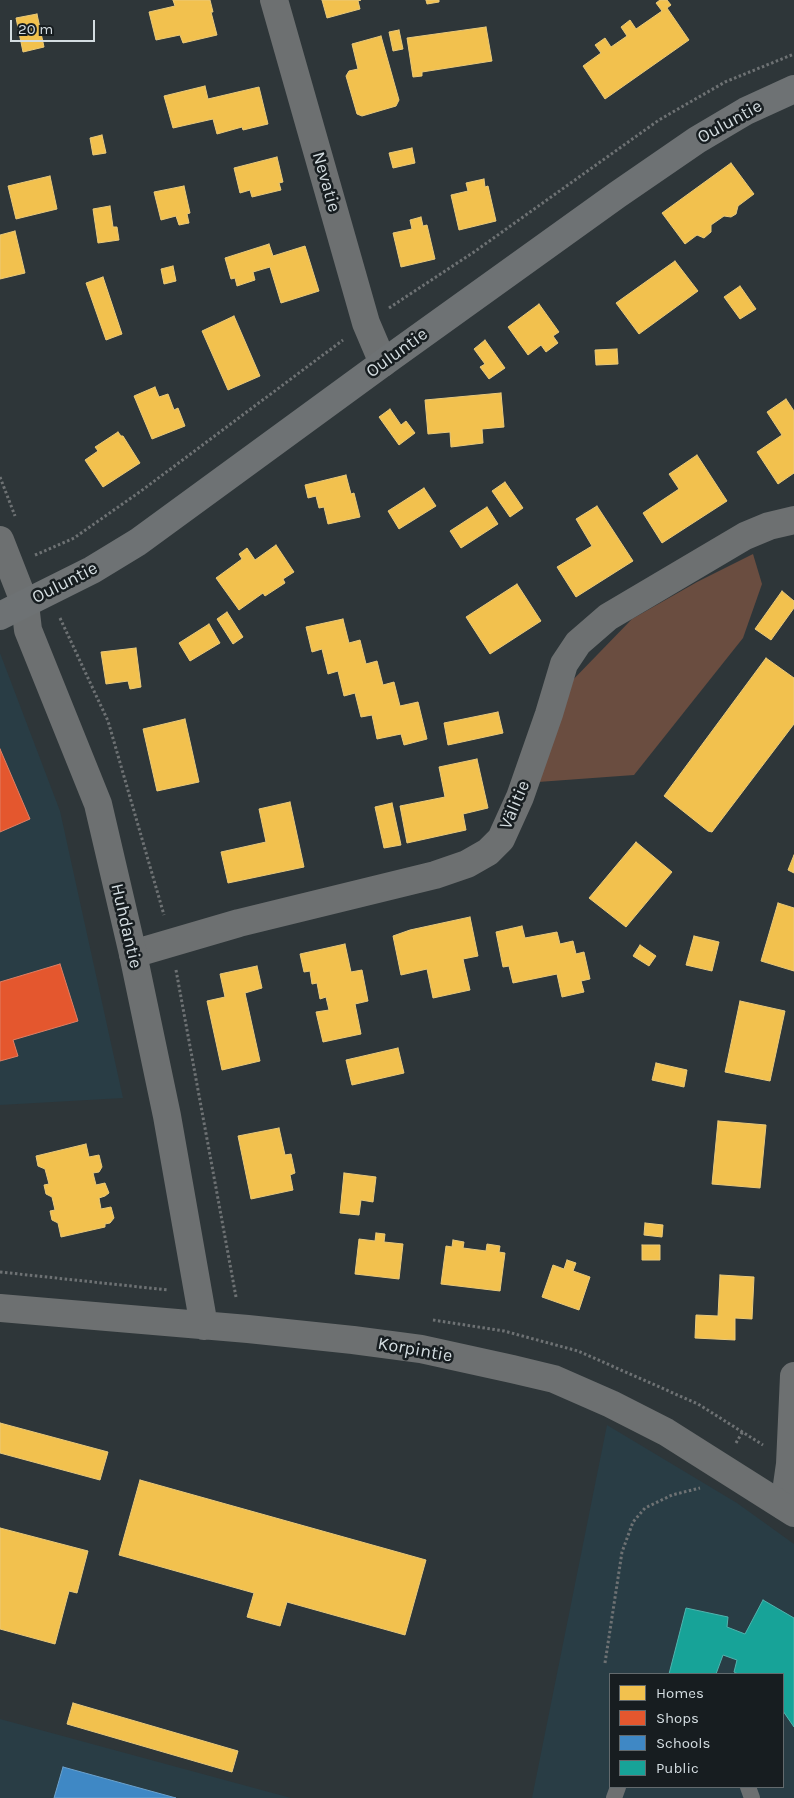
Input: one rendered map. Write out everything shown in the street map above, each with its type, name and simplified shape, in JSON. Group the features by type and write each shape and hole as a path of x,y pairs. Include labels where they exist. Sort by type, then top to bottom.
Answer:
{"main road":[{"name":"Ouluntie","path":"0,616 92,570 138,542 617,195 697,140 746,111 794,89"}],"street":[{"name":"Nevatie","path":"274,0 366,323 383,363"},
{"name":"Välitie","path":"133,954 239,923 435,875 467,864 488,852 501,839 520,797 564,664 578,643 608,617 744,536 769,526 794,520"},
{"name":"Huhdantie","path":"0,540 12,566 25,604 28,630 98,804 133,954 167,1116 204,1326"},
{"name":"Korpintie","path":"0,1308 353,1340 421,1349 512,1368 554,1379 611,1404 666,1432 789,1510"},
{"path":"789,1510 794,1376"}],"path":[{"path":"12,566 74,538 141,491 366,323 474,252 659,120 726,82 794,54"},
{"path":"605,1662 622,1552 633,1522 645,1508 672,1495 706,1487 722,1466 743,1431"}],"shaded area":[{"path":"753,554 762,584 743,638 634,775 538,782 565,688 632,619 697,582"},
{"path":"0,653 60,811 123,1098 0,1105"},
{"path":"607,1425 737,1503 794,1544 794,1798 532,1798"},
{"path":"0,1719 291,1798 0,1798"}],"building: Homes":[{"path":"173,0 210,0 217,35 183,43 180,35 156,40 149,12 175,6"},
{"path":"322,0 361,0 358,1 360,9 327,18"},
{"path":"426,0 439,0 439,2 427,4"},
{"path":"660,0 667,0 671,5 667,8 689,40 605,99 583,66 601,53 595,45 605,38 611,47 627,36 621,27 630,20 636,29 662,11 656,3"},
{"path":"37,14 44,47 23,52 16,18"},
{"path":"486,27 492,61 422,72 422,76 413,77 407,38"},
{"path":"399,30 403,49 393,51 389,32"},
{"path":"381,36 399,100 396,106 362,116 357,114 346,76 349,71 358,69 352,44"},
{"path":"205,86 208,99 259,87 268,124 243,130 242,127 217,134 213,119 173,128 164,96"},
{"path":"102,135 106,153 93,155 90,138"},
{"path":"412,148 415,163 393,168 389,153"},
{"path":"277,157 283,182 279,183 281,190 252,197 250,190 240,193 234,168"},
{"path":"731,163 754,194 738,206 736,214 731,217 724,216 711,225 711,232 704,238 697,235 685,244 662,213"},
{"path":"50,176 57,209 16,219 8,186"},
{"path":"484,179 485,187 488,186 496,221 459,230 451,195 468,191 466,183"},
{"path":"184,186 190,213 187,214 189,223 179,225 176,216 161,220 154,192"},
{"path":"110,206 113,227 117,227 119,240 98,243 93,209"},
{"path":"421,217 423,226 427,225 435,259 401,267 393,233 412,229 410,220"},
{"path":"15,231 25,273 0,279 0,235"},
{"path":"269,244 273,256 305,246 319,291 281,303 270,267 253,272 255,280 237,286 235,278 231,279 225,258"},
{"path":"675,261 698,291 639,334 616,303"},
{"path":"173,266 176,281 164,284 161,269"},
{"path":"103,277 122,334 106,340 86,283"},
{"path":"740,286 756,309 740,319 724,297"},
{"path":"539,304 559,332 553,336 558,343 546,352 541,345 528,355 508,327"},
{"path":"234,316 260,376 228,390 202,331"},
{"path":"485,340 505,368 489,379 480,367 485,364 474,349"},
{"path":"617,349 618,364 596,365 595,350"},
{"path":"155,387 159,397 168,394 174,410 178,408 185,426 152,439 134,396"},
{"path":"501,393 504,427 482,429 483,443 451,447 450,432 428,434 425,400"},
{"path":"786,399 794,411 794,473 778,484 757,452 782,435 767,412"},
{"path":"390,409 401,425 406,421 415,433 399,445 379,417"},
{"path":"118,432 123,436 140,463 103,487 85,460 98,451 95,447"},
{"path":"697,455 727,501 662,543 643,513 679,489 669,474"},
{"path":"346,475 351,494 354,493 360,517 328,524 324,507 319,508 316,496 308,498 305,485"},
{"path":"505,482 523,508 510,517 492,491"},
{"path":"424,488 436,506 399,529 388,511"},
{"path":"597,506 633,561 576,597 557,567 592,546 576,519"},
{"path":"487,507 498,524 461,548 450,531"},
{"path":"276,545 294,572 283,579 285,583 265,596 263,593 239,610 216,578 242,559 239,554 247,548 255,560"},
{"path":"517,584 541,621 490,654 466,617"},
{"path":"782,591 794,601 794,608 771,640 755,629"},
{"path":"227,612 243,637 233,644 217,619"},
{"path":"343,619 349,643 360,640 366,664 377,661 383,685 394,682 400,706 418,702 427,739 404,745 401,734 377,739 372,715 361,717 355,693 344,696 338,671 328,674 322,649 312,652 306,627"},
{"path":"209,624 220,643 190,661 179,643"},
{"path":"136,648 141,687 130,689 128,681 106,684 101,652"},
{"path":"766,658 794,678 794,724 712,832 708,831 664,796"},
{"path":"498,712 503,733 448,745 444,723"},
{"path":"185,719 199,782 157,791 143,729"},
{"path":"477,759 488,808 463,814 466,830 407,843 400,806 445,797 439,767"},
{"path":"290,802 304,867 228,883 221,852 266,842 259,809"},
{"path":"392,803 401,845 384,848 375,807"},
{"path":"636,842 672,872 626,927 589,898"},
{"path":"794,855 794,873 788,870"},
{"path":"778,903 794,908 794,971 761,961"},
{"path":"470,917 478,956 463,959 470,990 433,998 427,969 401,975 393,936 410,930"},
{"path":"522,926 525,938 557,932 560,944 573,941 576,954 584,952 590,979 581,981 584,992 562,997 557,974 513,983 509,966 503,967 496,932"},
{"path":"694,936 719,942 712,971 686,965"},
{"path":"345,944 351,972 362,970 368,1001 355,1004 361,1034 323,1042 316,1012 329,1010 326,997 320,999 317,983 312,984 310,971 304,972 300,954"},
{"path":"640,945 656,956 649,966 633,956"},
{"path":"257,966 262,988 245,993 260,1061 222,1070 207,1001 225,997 220,974"},
{"path":"740,1001 785,1011 770,1081 725,1072"},
{"path":"398,1048 404,1073 352,1085 346,1060"},
{"path":"656,1063 687,1070 684,1087 652,1080"},
{"path":"718,1121 766,1125 760,1188 712,1184"},
{"path":"279,1128 285,1155 291,1154 295,1173 290,1175 293,1190 251,1199 238,1136"},
{"path":"86,1144 89,1157 99,1155 102,1167 99,1172 93,1173 96,1185 105,1183 109,1193 99,1198 101,1209 111,1207 114,1218 110,1223 105,1224 105,1227 61,1237 58,1223 52,1220 50,1211 55,1210 52,1197 46,1194 44,1185 49,1184 45,1169 38,1166 36,1156"},
{"path":"344,1173 376,1177 373,1202 361,1200 359,1215 340,1213"},
{"path":"645,1223 663,1225 662,1237 644,1235"},
{"path":"376,1233 385,1234 384,1242 403,1244 399,1279 355,1274 359,1239 375,1241"},
{"path":"453,1240 464,1242 463,1248 486,1251 487,1244 500,1246 499,1252 505,1253 500,1291 441,1284 446,1246 452,1247"},
{"path":"642,1245 660,1245 660,1260 642,1260"},
{"path":"567,1260 576,1263 573,1271 590,1277 579,1310 542,1297 553,1265 564,1269"},
{"path":"720,1275 754,1277 752,1319 735,1318 735,1340 695,1338 696,1315 718,1316"},
{"path":"0,1423 108,1452 100,1480 0,1453"},
{"path":"140,1480 426,1560 405,1635 287,1602 280,1626 247,1617 254,1593 119,1555"},
{"path":"0,1528 88,1551 77,1593 69,1591 55,1644 0,1629"},
{"path":"73,1703 238,1751 232,1772 67,1724"}],"building: Shops":[{"path":"0,749 30,819 0,832"},
{"path":"60,964 78,1021 13,1040 18,1056 0,1061 0,982"}],"building: Schools":[{"path":"63,1767 176,1798 54,1798"}],"building: Public":[{"path":"763,1600 794,1618 794,1727 784,1712 784,1673 736,1673 734,1672 737,1660 723,1655 716,1673 669,1673 686,1608 728,1617 727,1627 745,1634"}]}
